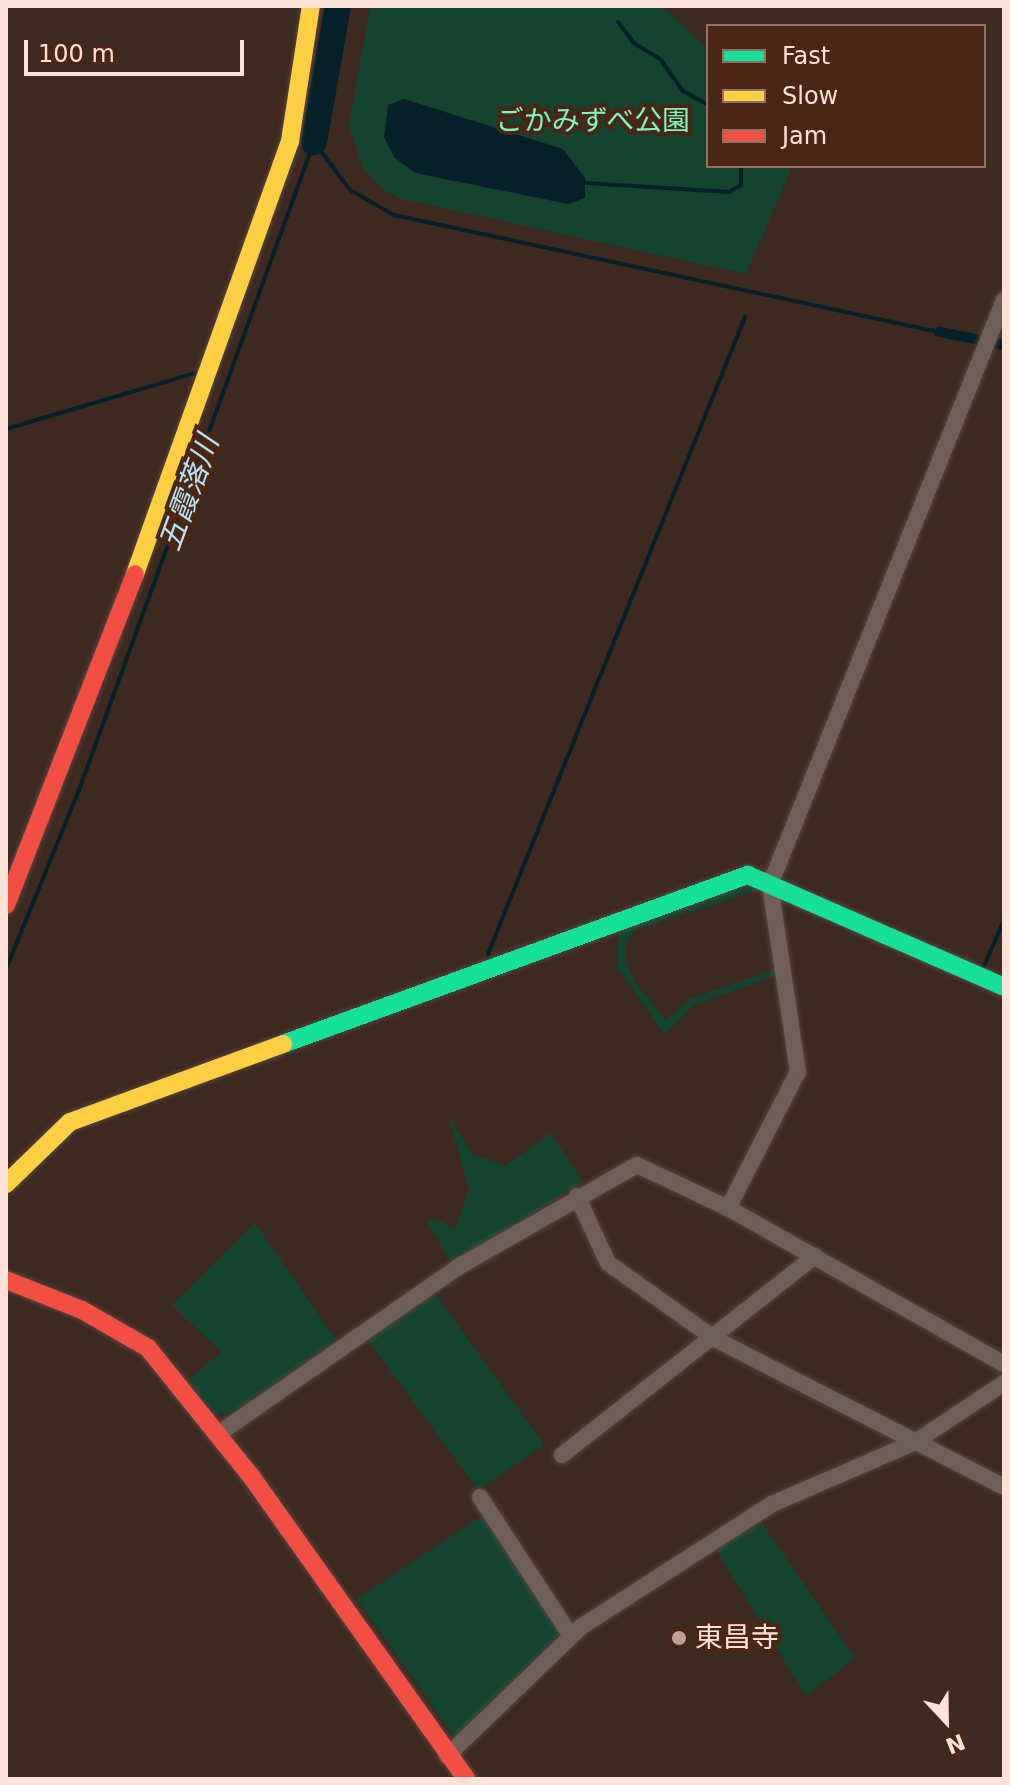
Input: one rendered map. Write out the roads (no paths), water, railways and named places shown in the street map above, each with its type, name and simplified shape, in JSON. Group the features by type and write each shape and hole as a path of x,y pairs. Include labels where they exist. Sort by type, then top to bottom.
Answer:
{"street":[{"path":"6,905 74,739 266,217 290,141 311,6"},
{"path":"728,1208 798,1072 770,885 1004,300"},
{"path":"6,1184 70,1122 748,875 1004,987"},
{"path":"218,1434 458,1267 577,1196 637,1165 728,1208 1004,1364"},
{"path":"577,1196 608,1263 715,1339 1004,1487"},
{"path":"562,1455 715,1339 815,1256"},
{"path":"6,1280 82,1310 148,1348 218,1434 466,1779"},
{"path":"447,1756 571,1636 772,1504 915,1442 1004,1383"},
{"path":"480,1497 571,1636"}],"water":[{"path":"404,99 563,149 585,178 585,198 568,204 415,173 394,157 384,137 388,105"},
{"path":"937,326 1004,340 1004,350 935,336"}],"waterway":[{"name":"五霞落川","path":"314,142 338,6"},
{"path":"618,22 634,43 661,60 683,91 706,104"},
{"path":"314,142 350,190 394,215 939,332"},
{"name":"五霞落川","path":"6,969 79,790 314,142"},
{"path":"586,183 729,192 741,185 741,168"},
{"path":"488,954 745,317"},
{"path":"6,429 195,373"},
{"path":"984,966 1004,920"}],"place":[{"name":"東昌寺","path":"679,1638"}],"park label":[{"name":"ごかみずべ公園","path":"593,121"}]}
